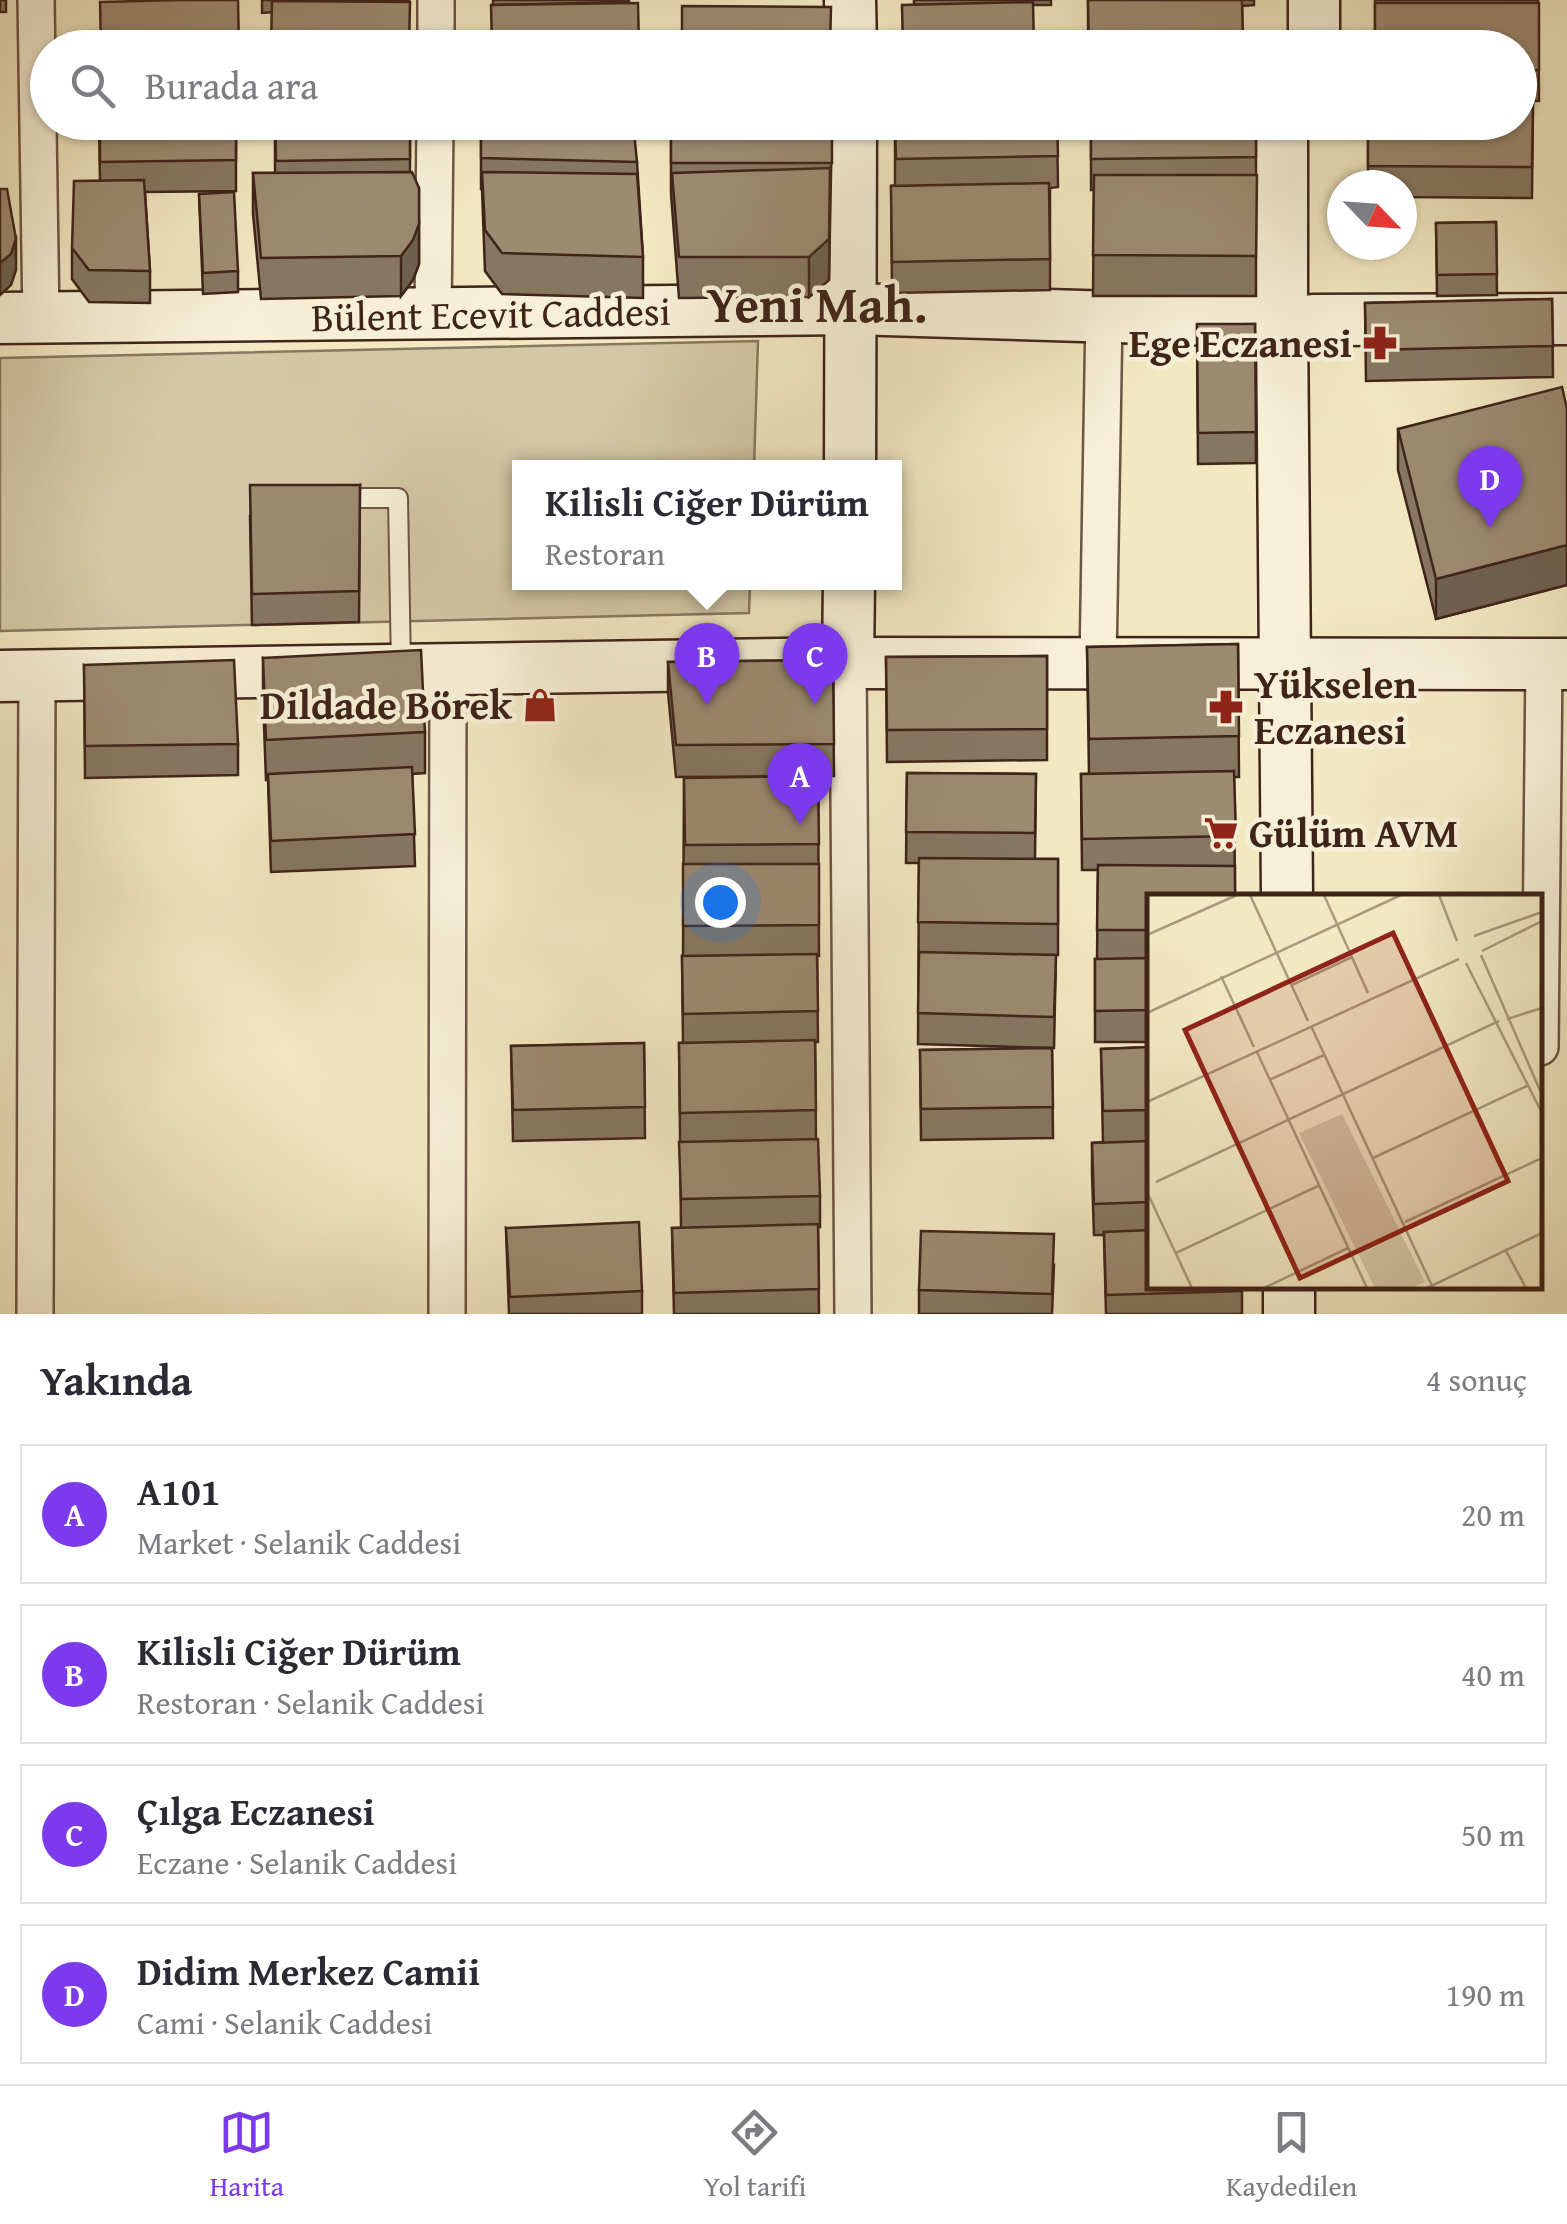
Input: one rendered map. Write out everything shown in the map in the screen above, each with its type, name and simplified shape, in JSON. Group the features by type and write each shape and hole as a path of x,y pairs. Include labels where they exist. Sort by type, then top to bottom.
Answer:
{"street":[{"path":"34,30 36,0"},
{"path":"436,0 436,30"},
{"path":"850,0 850,30"},
{"path":"1282,0 1282,30"},
{"path":"1314,0 1314,30"},
{"path":"20,318 30,119"},
{"path":"433,315 435,140"},
{"path":"850,460 851,140"},
{"path":"1283,140 1297,321 1300,664 1316,894"},
{"path":"1297,321 1312,140"},
{"name":"Bülent Ecevit Caddesi","path":"20,318 852,309 1297,321 1567,320"},
{"path":"1098,664 1104,316"},
{"path":"849,590 853,1314"},
{"path":"35,1314 18,677 848,663 1555,664 1542,997"},
{"path":"1287,894 1300,664"},
{"path":"424,669 447,1314"}],"lane":[{"path":"326,498 398,498 424,669"}],"shaded area":[{"path":"758,341 754,460 512,460 512,590 750,590 749,613 0,631 0,358"}],"building":[{"path":"238,0 239,30 101,30 100,2"},
{"path":"1088,0 1242,0 1243,30 1089,30"},
{"path":"272,1 410,2 409,30 271,30"},
{"path":"1033,2 1034,30 903,30 902,5"},
{"path":"638,3 639,30 492,30 491,5"},
{"path":"1375,3 1539,3 1539,70 1537,30 1375,30"},
{"path":"682,6 831,7 830,30 682,30"},
{"path":"100,140 236,140 236,160 100,162"},
{"path":"275,140 410,140 410,159 276,161"},
{"path":"481,140 635,140 637,162 481,158"},
{"path":"671,140 832,140 832,163 671,163"},
{"path":"895,140 1058,140 1058,156 896,159"},
{"path":"1091,140 1256,140 1256,157 1091,159"},
{"path":"1368,140 1532,140 1532,167 1368,166"},
{"path":"830,168 829,239 809,257 679,257 672,173"},
{"path":"412,172 419,188 419,224 401,256 261,258 253,173"},
{"path":"482,172 637,174 643,257 502,253 485,230"},
{"path":"1094,175 1257,175 1256,256 1093,255"},
{"path":"144,180 150,271 89,270 72,248 74,181"},
{"path":"1049,183 1050,259 892,262 891,186"},
{"path":"0,189 7,189 16,239 11,254 0,263"},
{"path":"234,192 238,271 203,273 199,194"},
{"path":"1496,222 1497,274 1437,275 1436,223"},
{"path":"1552,299 1553,346 1366,350 1365,303"},
{"path":"1197,324 1255,324 1256,432 1198,433"},
{"path":"1562,387 1567,409 1567,545 1436,579 1398,429"},
{"path":"250,485 360,485 359,591 252,594"},
{"path":"1238,644 1239,736 1089,739 1087,647"},
{"path":"421,650 425,732 266,740 263,658"},
{"path":"1047,656 1047,729 887,730 886,657"},
{"path":"234,660 238,744 85,746 84,665"},
{"path":"833,660 834,744 676,745 668,662"},
{"path":"412,767 415,834 271,841 268,774"},
{"path":"1234,771 1236,836 1082,839 1081,774"},
{"path":"907,773 1036,774 1035,833 906,832"},
{"path":"818,776 819,844 685,845 684,778"},
{"path":"919,858 1058,859 1058,924 918,922"},
{"path":"683,864 819,864 819,925 683,926"},
{"path":"1098,865 1235,866 1235,894 1147,894 1147,930 1097,930"},
{"path":"919,952 1056,955 1054,1017 918,1013"},
{"path":"817,954 818,1011 683,1014 682,956"},
{"path":"1147,958 1147,1010 1095,1011 1095,959"},
{"path":"815,1040 816,1110 680,1113 679,1043"},
{"path":"644,1043 645,1107 513,1110 511,1046"},
{"path":"1147,1047 1147,1110 1103,1111 1101,1049"},
{"path":"1052,1048 1053,1107 921,1109 920,1050"},
{"path":"818,1139 820,1196 681,1199 679,1142"},
{"path":"1147,1141 1147,1202 1094,1204 1092,1143"},
{"path":"639,1222 642,1291 510,1297 506,1228"},
{"path":"818,1224 819,1289 674,1293 672,1228"},
{"path":"1147,1230 1147,1289 1242,1291 1106,1295 1104,1232"},
{"path":"921,1231 1054,1234 1052,1294 919,1290"}],"place":[{"name":"Ege Eczanesi","path":"1380,343"},
{"name":"Didim Merkez Camii","path":"1490,528"},
{"name":"Dildade Börek","path":"540,705"},
{"name":"Kilisli Ciğer Dürüm","path":"707,705"},
{"name":"Çılga Eczanesi","path":"815,705"},
{"name":"Yükselen Eczanesi","path":"1226,707"},
{"name":"A101","path":"800,825"},
{"name":"Gülüm AVM","path":"1221,833"}],"district":[{"name":"Yeni Mah.","path":"817,304"}]}
